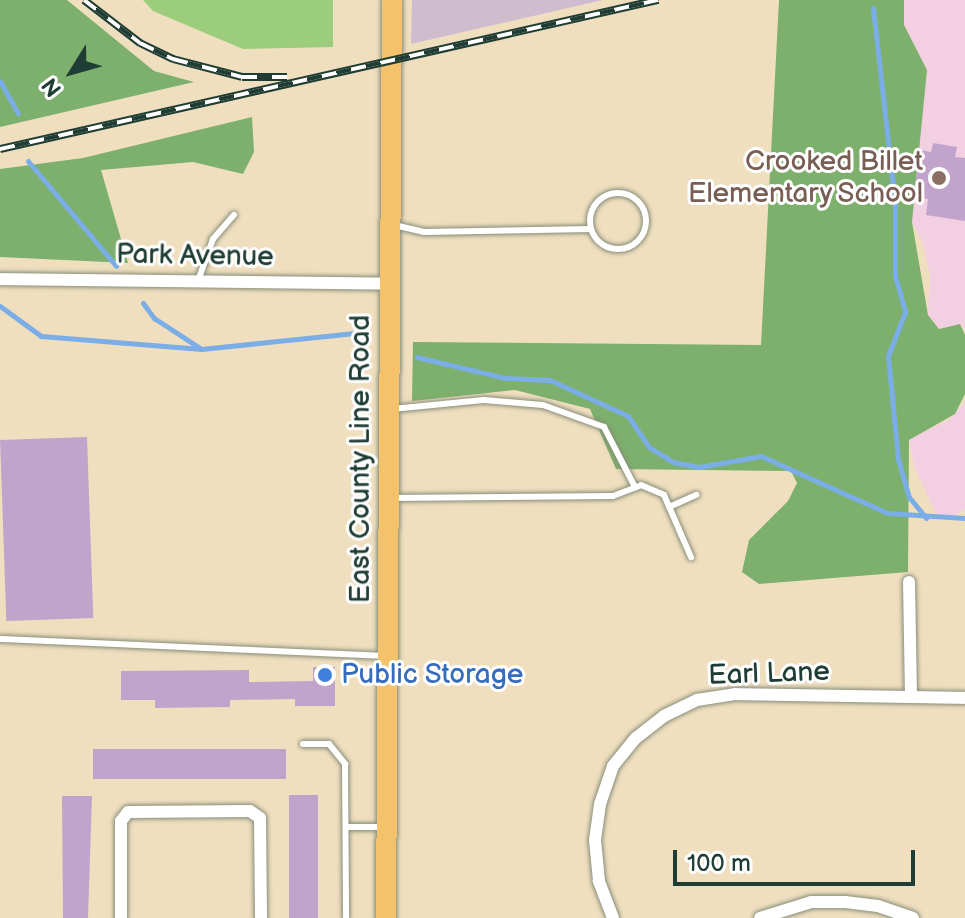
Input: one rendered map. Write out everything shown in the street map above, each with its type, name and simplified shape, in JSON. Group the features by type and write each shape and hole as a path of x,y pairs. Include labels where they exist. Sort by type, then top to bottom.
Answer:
{"main road":[{"name":"East County Line Road","path":"386,918 392,0"}],"street":[{"name":"Park Avenue","path":"0,279 199,278 390,284"},
{"path":"909,582 911,697"},
{"name":"Earl Lane","path":"613,918 599,881 595,840 600,804 613,766 636,738 664,716 697,700 735,694 965,698"},
{"path":"121,918 121,821 128,812 250,811 260,818 261,918"},
{"path":"760,918 811,902 845,902 878,906 913,918"}],"lane":[{"path":"611,194 629,196 645,215 643,234 620,249 602,244 591,229 596,204 611,194"},
{"path":"199,278 213,239 234,215"},
{"path":"390,225 424,232 591,229"},
{"path":"389,409 484,400 543,405 604,427 635,487"},
{"path":"389,498 613,496 635,487 664,495 691,557"},
{"path":"669,507 696,495"},
{"path":"0,639 388,656"},
{"path":"303,744 329,744 339,750 345,764 346,918"},
{"path":"346,827 387,827"}],"shaded area":[{"path":"412,0 603,0 411,44"},
{"name":"Crooked Billet Elementary School","path":"904,0 965,0 965,331 960,324 939,329 928,315 930,276 923,243 912,222 911,195 927,70 904,25"},
{"path":"965,402 965,509 948,520 934,510 914,466 909,439 950,419"}],"green space":[{"path":"0,0 67,0 154,71 194,82 0,127"},
{"path":"143,0 333,0 333,47 243,49 153,11"},
{"path":"779,0 904,0 904,25 927,70 912,222 928,315 939,329 960,324 965,335 965,394 955,414 909,440 908,572 759,584 742,572 749,540 788,501 797,483 791,471 616,469 590,409 515,390 412,401 413,342 761,345"},
{"path":"252,117 254,152 243,174 193,162 101,170 128,263 0,257 0,169 83,158"}],"building":[{"path":"933,143 957,147 955,157 965,158 965,221 926,215 928,199 913,197 920,150 931,152"},
{"path":"87,437 93,618 6,621 0,440"},
{"path":"313,667 335,667 335,706 295,706 295,699 230,700 230,707 155,708 155,700 121,700 121,671 249,670 249,682 313,681"},
{"path":"93,749 286,749 286,779 93,779"},
{"path":"289,795 318,795 318,918 289,918"},
{"path":"62,796 92,796 88,918 63,918"}],"waterway":[{"path":"873,8 895,205 895,276 905,312 888,356 898,459 909,497 926,518"},
{"path":"0,81 18,113"},
{"path":"28,161 116,266"},
{"path":"143,303 154,318 200,348"},
{"path":"0,306 41,336 201,349 357,333"},
{"path":"417,357 505,378 550,380 628,416 649,447 673,462 699,467 761,456 887,513 965,518"}],"railway":[{"path":"84,0 140,43 173,59 242,77 287,77"},
{"path":"0,149 658,0"}],"place":[{"name":"Crooked Billet Elementary School","path":"939,178"},
{"name":"Public Storage","path":"325,675"}]}
